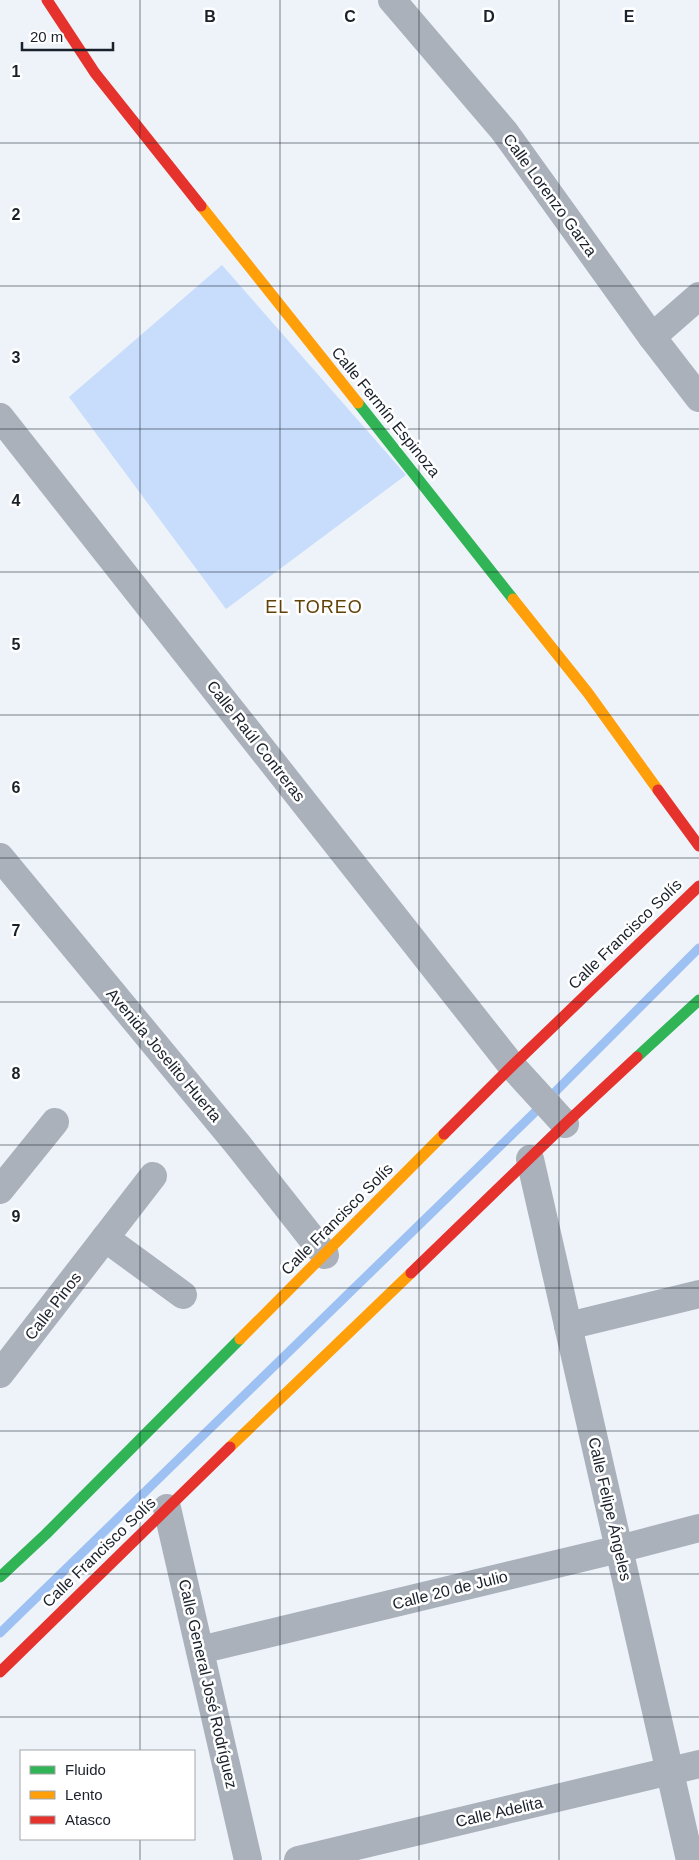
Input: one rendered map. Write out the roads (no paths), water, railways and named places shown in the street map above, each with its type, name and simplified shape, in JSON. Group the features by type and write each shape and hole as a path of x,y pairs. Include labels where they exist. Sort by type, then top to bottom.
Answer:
{"main road":[{"name":"Calle Fermín Espinoza","path":"47,0 95,73 588,694 699,846"},
{"name":"Calle Francisco Solís","path":"0,1577 46,1534 240,1338 326,1255 512,1066 699,886"},
{"name":"Calle Francisco Solís","path":"3,1664 565,1124 699,1000"}],"street":[{"name":"Calle Lorenzo Garza","path":"392,0 504,131 652,338 699,398"},
{"path":"652,338 699,296"},
{"name":"Calle Raúl Contreras","path":"0,417 512,1066 565,1124"},
{"name":"Avenida Joselito Huerta","path":"0,857 239,1146 326,1255"},
{"path":"0,1190 55,1122"},
{"name":"Calle Felipe Ángeles","path":"530,1159 690,1860"},
{"name":"Calle Pinos","path":"0,1374 153,1176"},
{"path":"105,1238 183,1295"},
{"path":"568,1326 699,1294"},
{"name":"Calle General José Rodríguez","path":"167,1508 248,1860"},
{"name":"Calle 20 de Julio","path":"200,1650 699,1528"},
{"name":"Calle Adelita","path":"298,1860 699,1764"}],"waterway":[{"path":"0,1633 532,1115 699,948"}],"district":[{"name":"EL TOREO","path":"314,607"}]}
